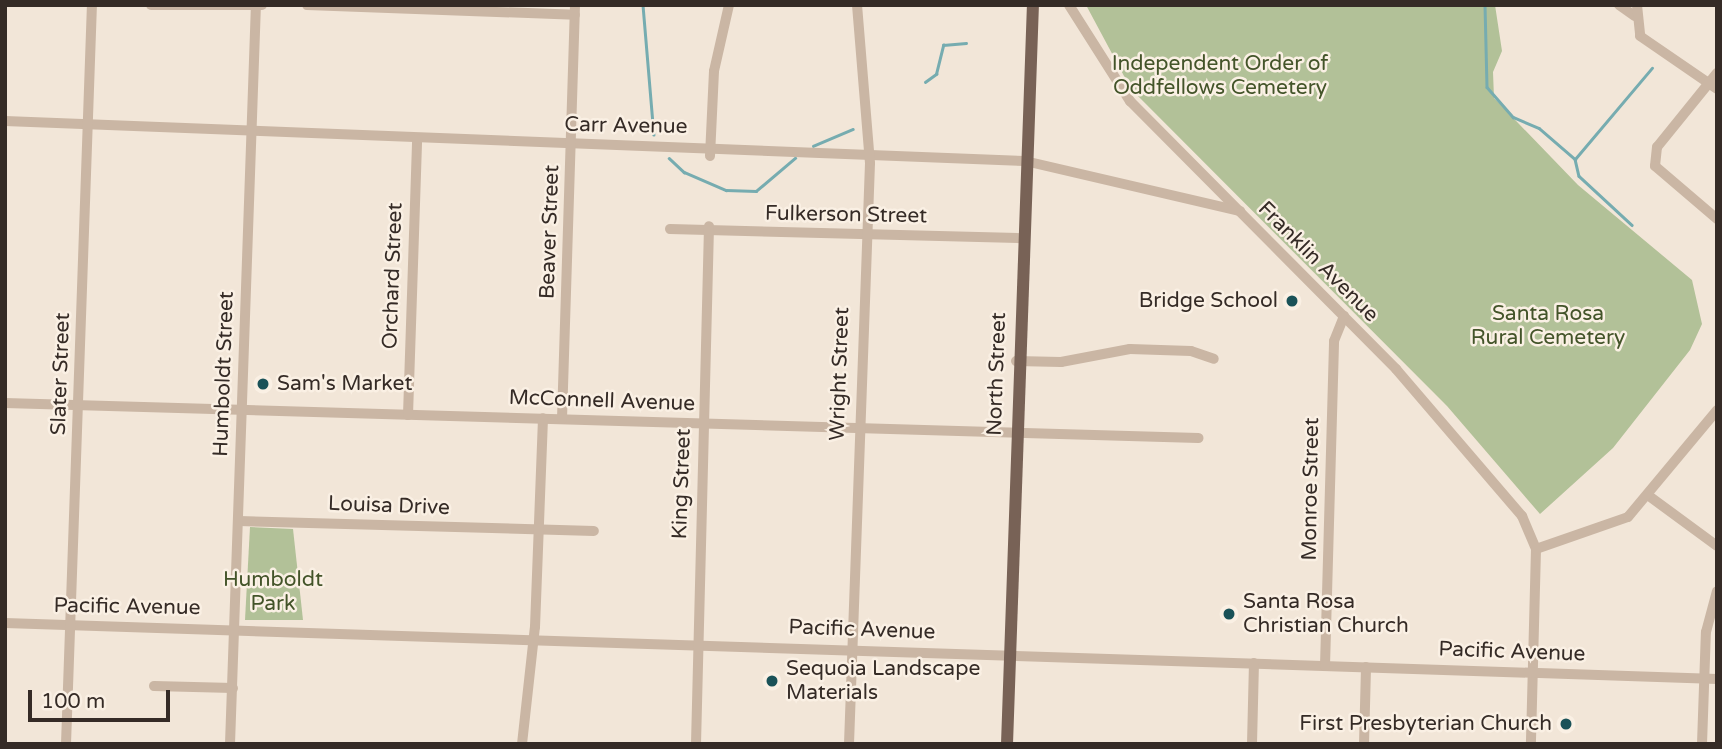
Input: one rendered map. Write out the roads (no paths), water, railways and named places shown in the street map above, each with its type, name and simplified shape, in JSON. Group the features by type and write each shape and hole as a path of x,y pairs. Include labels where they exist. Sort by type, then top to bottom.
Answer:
{"main road":[{"name":"North Street","path":"1007,744 1006,654 1016,361 1033,5"}],"street":[{"name":"Slater Street","path":"66,744 68,625 79,405 92,5"},
{"path":"151,5 258,7"},
{"path":"307,5 575,10"},
{"path":"710,151 713,71 729,5"},
{"name":"Wright Street","path":"849,744 863,234 870,153 857,5"},
{"name":"Franklin Avenue","path":"1069,5 1130,102 1344,316 1503,486 1536,549"},
{"path":"1619,5 1636,11 1640,36 1713,87"},
{"name":"Humboldt Street","path":"230,744 251,128 258,7"},
{"name":"Beaver Street","path":"562,419 573,145 575,10"},
{"path":"1717,73 1713,87 1657,147 1655,166 1717,219"},
{"name":"Carr Avenue","path":"5,121 251,128 417,139 710,151 870,153 1025,161 1240,211"},
{"name":"Orchard Street","path":"408,415 417,139"},
{"name":"King Street","path":"696,744 696,645 709,228"},
{"name":"Fulkerson Street","path":"670,229 1021,238"},
{"name":"Monroe Street","path":"1325,666 1334,341 1344,316"},
{"path":"1016,361 1061,362 1130,349 1191,351 1214,359"},
{"name":"McConnell Avenue","path":"5,403 1198,438"},
{"path":"1531,744 1536,549 1604,529 1649,496 1717,410"},
{"path":"525,743 534,640 542,418"},
{"path":"1649,496 1717,546"},
{"name":"Louisa Drive","path":"239,521 594,531"},
{"path":"1702,744 1709,606 1717,591"},
{"name":"Pacific Avenue","path":"5,623 1717,679"},
{"path":"1252,744 1254,663"},
{"path":"1364,744 1366,667"},
{"path":"154,686 233,688"}],"waterway":[{"path":"643,5 654,135"},
{"path":"1485,5 1487,87 1513,117 1539,128 1575,159"},
{"path":"925,82 936,74 943,45 966,43"},
{"path":"1575,159 1652,68"},
{"path":"813,146 853,129"},
{"path":"669,158 684,172 726,190 756,191 795,158"},
{"path":"1575,159 1579,176 1632,225"}],"place":[{"name":"Bridge School","path":"1292,301"},
{"name":"Sam's Market","path":"263,384"},
{"name":"Santa Rosa Christian Church","path":"1229,614"},
{"name":"Sequoia Landscape Materials","path":"772,681"},
{"name":"First Presbyterian Church","path":"1566,724"}],"park label":[{"name":"Independent Order of Oddfellows Cemetery","path":"1220,76"},
{"name":"Santa Rosa Rural Cemetery","path":"1548,326"},
{"name":"Humboldt Park","path":"273,592"}]}
